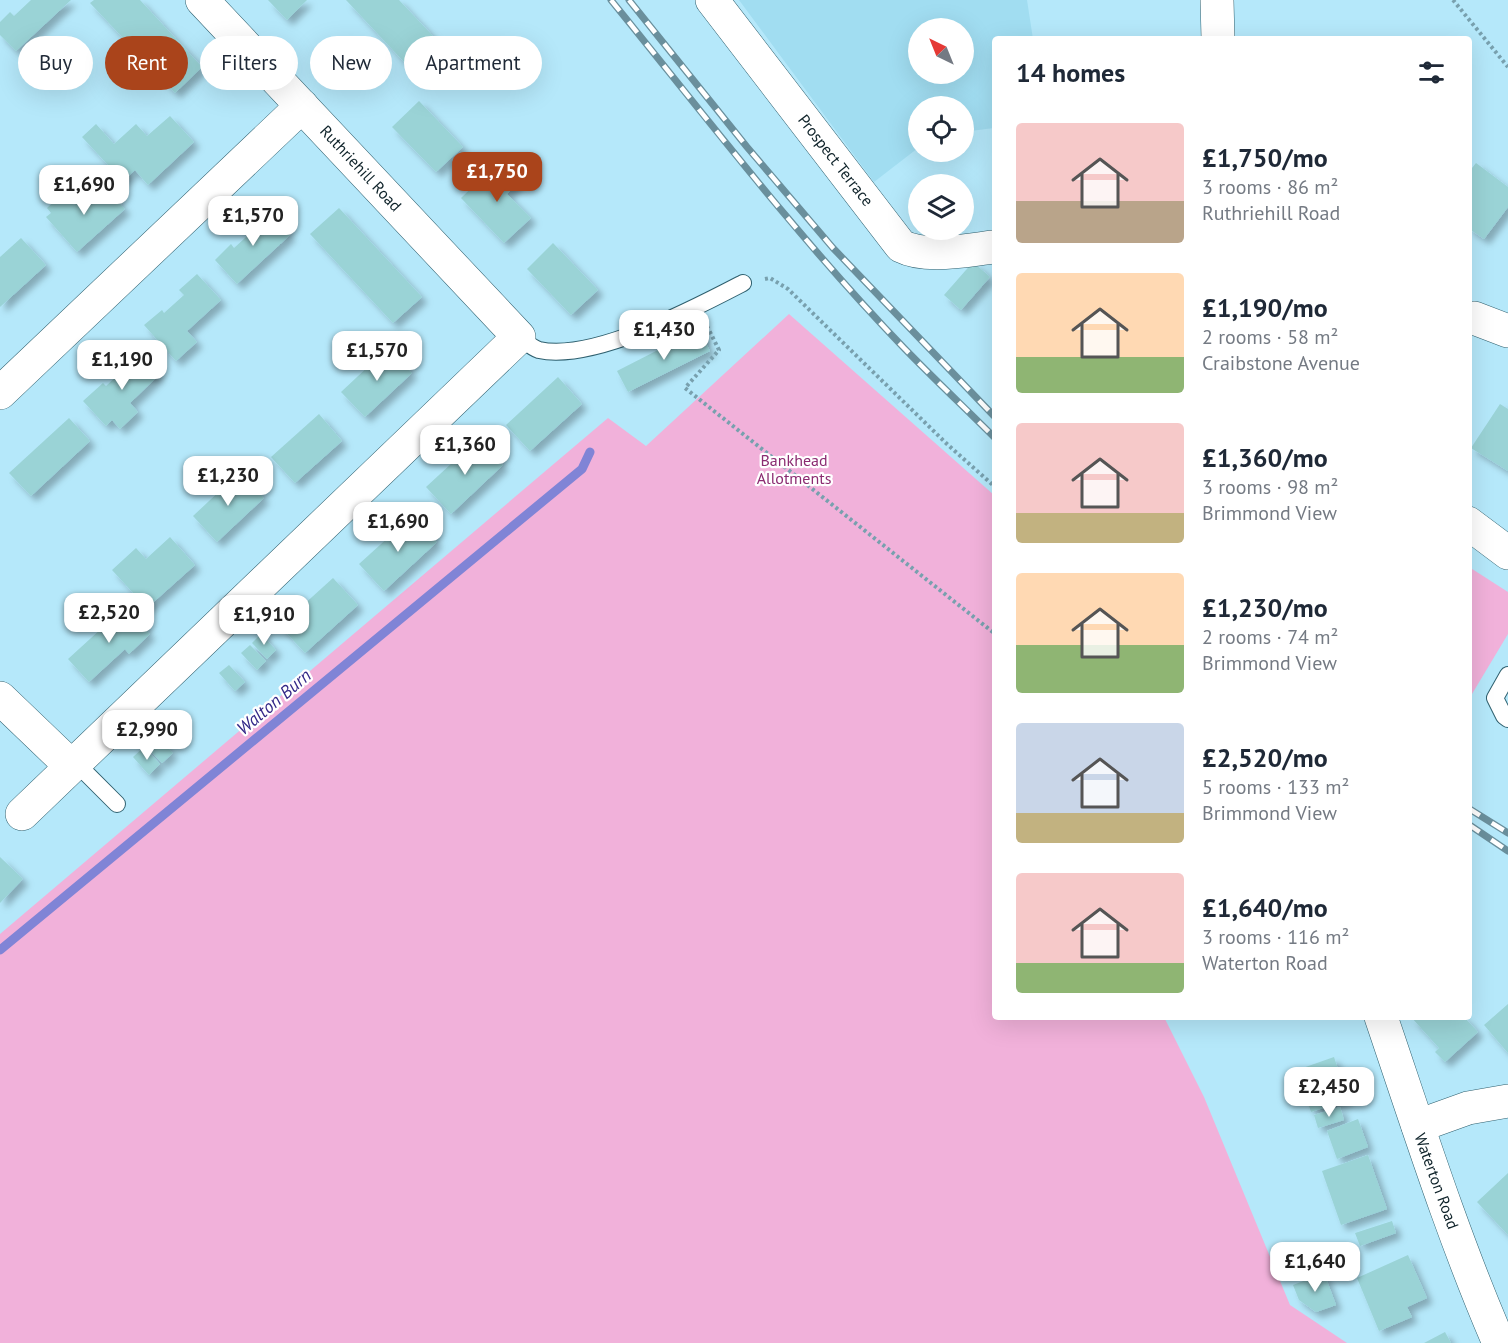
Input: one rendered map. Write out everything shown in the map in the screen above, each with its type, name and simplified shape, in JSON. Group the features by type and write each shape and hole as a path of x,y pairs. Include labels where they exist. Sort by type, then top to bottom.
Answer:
{"street":[{"name":"Ruthriehill Road","path":"202,0 519,337"},
{"name":"Prospect Terrace","path":"712,0 902,246 912,251 925,253 992,247"},
{"path":"1217,0 1218,36"},
{"path":"0,393 302,106"},
{"path":"1472,318 1508,331"},
{"path":"21,814 519,337"},
{"path":"1472,526 1508,553"},
{"path":"0,698 73,764"},
{"name":"Waterton Road","path":"1382,1020 1476,1289 1499,1343"},
{"path":"1418,1126 1468,1108 1508,1101"}],"lane":[{"path":"519,337 536,349 562,352 591,348 617,340 698,306 743,283"},
{"path":"1508,675 1495,698 1504,716 1508,719"},
{"path":"73,764 117,804"}],"path":[{"path":"1454,0 1508,67"},
{"path":"743,283 770,278 788,289 948,445 992,484"},
{"path":"698,306 719,350 685,388 992,631"}],"shaded area":[{"path":"739,0 1027,0 1033,36 992,36 992,128 974,131 974,96 908,96 908,156 874,182"}],"green space":[{"name":"Bankhead Allotments","path":"789,314 992,493 992,1020 1166,1020 1204,1097 1290,1305 1347,1343 0,1343 0,934 608,418 646,446"},
{"path":"1472,569 1508,592 1508,634 1472,694"}],"building":[{"path":"31,0 71,0 32,36 18,36 16,51 0,35 0,22 10,12 14,16"},
{"path":"94,0 140,0 173,36 121,36 90,3"},
{"path":"268,0 307,0 287,20"},
{"path":"346,0 399,0 433,36 404,36 404,62 392,49 392,36 380,36"},
{"path":"188,52 200,65 200,69 188,80"},
{"path":"419,101 463,147 436,172 392,127"},
{"path":"170,116 194,142 148,185 135,170 123,181 82,137 96,124 114,144 136,124 147,136"},
{"path":"498,162 518,183 507,194 531,218 504,243 461,198"},
{"path":"1476,163 1508,187 1508,207 1484,239 1472,231 1472,168"},
{"path":"99,182 125,209 77,252 46,217 51,213 47,208 63,193 74,205"},
{"path":"339,208 422,297 393,323 310,234"},
{"path":"267,209 290,235 237,284 215,260 231,244 234,248 256,228 252,223"},
{"path":"21,238 46,265 0,307 0,257"},
{"path":"553,243 598,290 571,315 527,269"},
{"path":"973,262 990,277 961,310 944,295"},
{"path":"197,274 221,300 187,331 197,342 176,361 144,325 162,310 164,313 184,295 179,290"},
{"path":"699,329 710,351 628,392 617,371"},
{"path":"388,348 412,373 365,417 341,392"},
{"path":"136,350 159,375 130,403 138,412 120,429 112,420 106,426 83,401 103,383 106,386 122,371 118,366"},
{"path":"558,377 582,404 530,451 506,425"},
{"path":"1500,404 1508,409 1508,471 1472,446"},
{"path":"319,414 342,441 295,483 271,457"},
{"path":"69,418 90,441 31,496 9,473"},
{"path":"479,438 503,465 451,514 426,487"},
{"path":"240,472 264,498 217,542 193,516"},
{"path":"413,515 437,542 384,591 359,564"},
{"path":"170,537 195,565 147,608 112,570 136,548 146,559"},
{"path":"333,578 358,605 305,653 280,626"},
{"path":"125,607 150,634 129,654 125,649 89,682 68,659"},
{"path":"261,634 276,650 267,659 252,643"},
{"path":"250,645 266,661 257,670 241,653"},
{"path":"229,665 245,682 235,691 219,673"},
{"path":"156,736 173,753 162,763 145,745"},
{"path":"144,747 160,764 149,775 133,757"},
{"path":"0,857 23,879 0,903"},
{"path":"1508,1004 1508,1053 1484,1025"},
{"path":"1414,1020 1467,1020 1478,1032 1445,1062 1435,1052 1439,1048"},
{"path":"1334,1057 1348,1100 1311,1112 1297,1070"},
{"path":"1340,1107 1344,1120 1318,1128 1314,1115"},
{"path":"1358,1119 1368,1147 1337,1159 1327,1131"},
{"path":"1368,1155 1387,1209 1341,1225 1322,1171"},
{"path":"1508,1173 1508,1235 1477,1202"},
{"path":"1392,1221 1396,1233 1360,1246 1355,1233"},
{"path":"1408,1255 1427,1298 1407,1307 1412,1317 1379,1331 1357,1278"},
{"path":"1324,1273 1336,1305 1316,1312 1299,1300 1293,1285"},
{"path":"1445,1332 1451,1343 1424,1343"}],"waterway":[{"name":"Walton Burn","path":"0,950 582,469 590,452"}],"railway":[{"path":"611,0 827,264 904,348 992,435"},
{"path":"629,0 747,147 833,248 992,414"},
{"path":"1472,810 1508,833"},
{"path":"1472,827 1508,851"}]}
